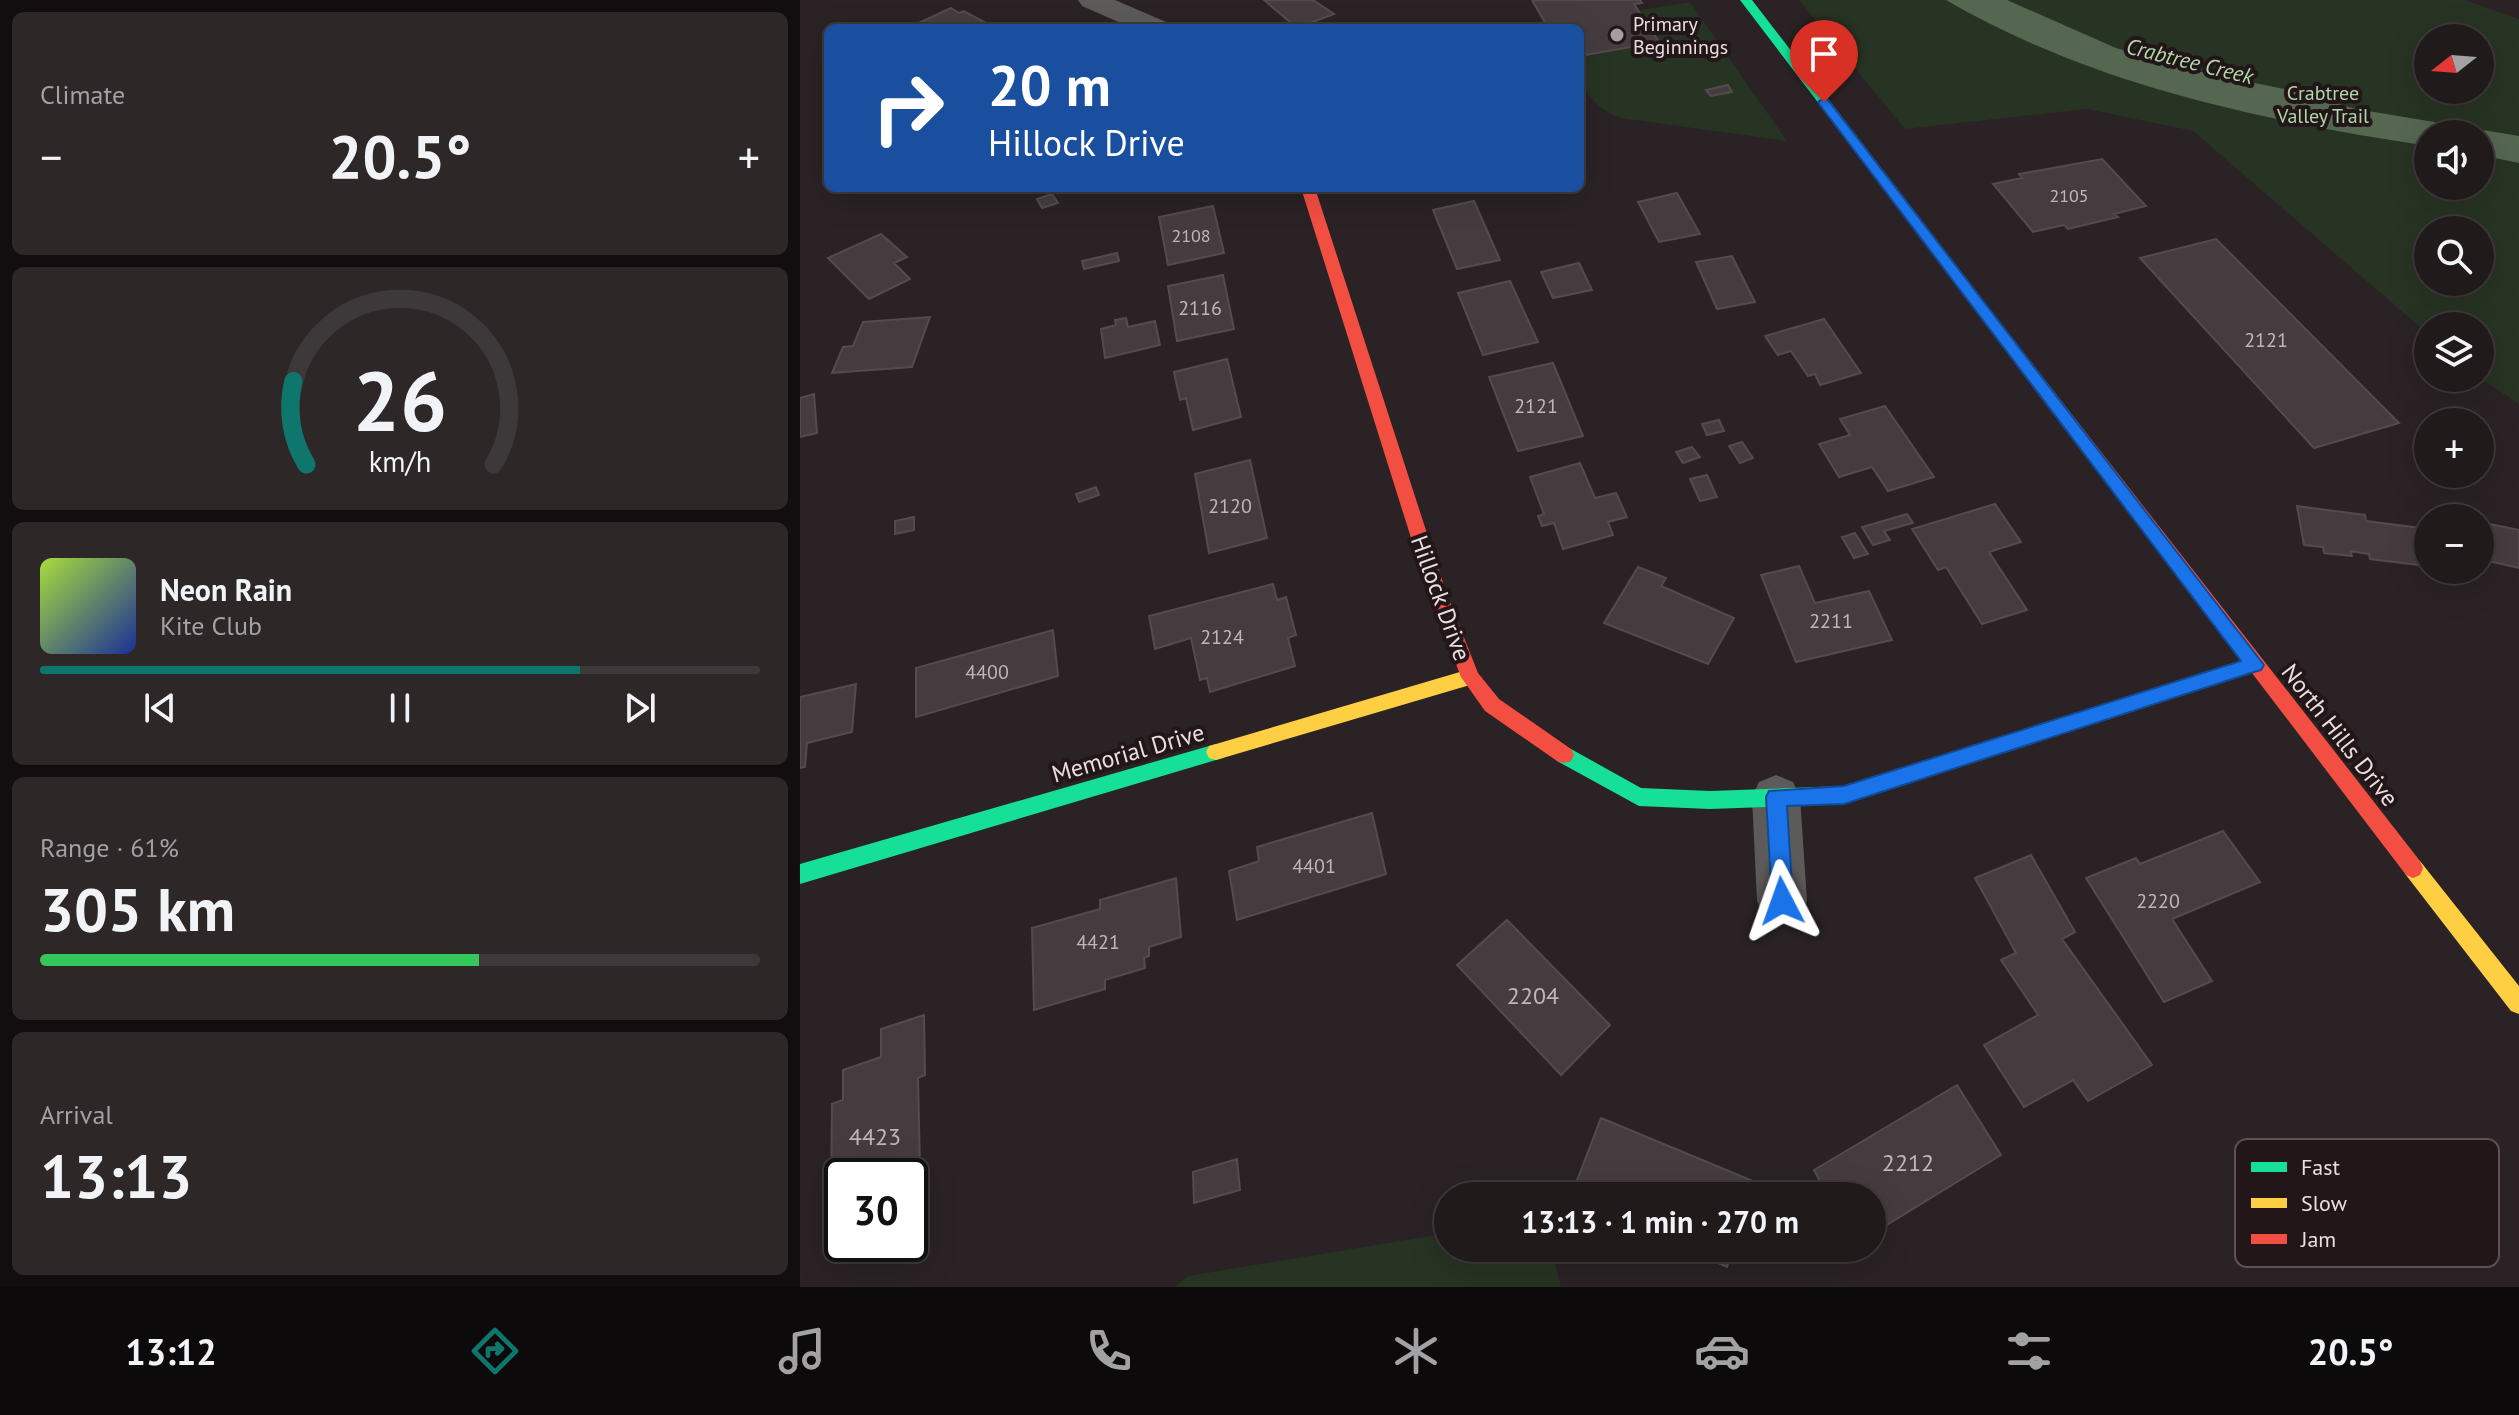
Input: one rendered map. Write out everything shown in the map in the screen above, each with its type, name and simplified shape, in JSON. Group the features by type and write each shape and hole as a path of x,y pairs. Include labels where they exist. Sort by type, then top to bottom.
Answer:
{"street":[{"path":"1092,0 1147,24"},
{"name":"North Hills Drive","path":"1746,0 2254,665 2519,1003"},
{"name":"Hillock Drive","path":"1309,192 1437,592 1470,677 1492,705 1530,733 1639,797 1710,800 1844,795 2254,665"},
{"name":"Memorial Drive","path":"800,874 1470,677"},
{"path":"1776,797 1782,901"}],"green space":[{"name":"Crabtree Valley Trail","path":"1799,0 2465,0 2519,19 2519,404 2494,387 2494,312 2414,312 2414,322 2193,131 2087,109 1905,129"},
{"path":"1690,2 1787,141 1620,118 1595,102 1584,84 1584,57 1659,42 1640,10"},
{"path":"1434,1235 1434,1262 1555,1262 1561,1287 1175,1287 1188,1276"}],"shaded area":[{"path":"1946,0 2007,0 2116,48 2187,69 2284,89 2356,109 2422,120 2414,120 2414,144 2241,111 2119,77 2002,30"},
{"path":"2494,132 2519,136 2519,163 2494,158"}],"building":[{"path":"1264,0 1313,0 1334,14 1308,24 1292,24"},
{"name":"Primary Beginnings","path":"1532,0 1640,0 1642,3 1634,4 1659,42 1584,55 1584,24 1546,24"},
{"path":"951,8 959,13 964,11 988,24 921,24"},
{"path":"1728,85 1732,92 1711,96 1706,90"},
{"path":"2102,159 2146,206 2114,214 2118,217 2068,229 2064,225 2033,232 1993,184 2022,178 2019,174"},
{"path":"1677,193 1700,234 1659,242 1638,202"},
{"path":"1052,194 1058,203 1042,208 1037,199"},
{"path":"1474,201 1500,260 1457,269 1433,210"},
{"path":"1213,206 1224,253 1168,265 1159,217"},
{"path":"881,234 907,257 894,263 910,279 869,299 828,258"},
{"path":"2216,239 2399,423 2314,448 2140,258"},
{"path":"1117,253 1119,261 1084,269 1082,261"},
{"path":"1732,256 1755,302 1717,309 1696,262"},
{"path":"1579,263 1592,290 1553,298 1541,272"},
{"path":"1223,275 1234,329 1177,341 1168,286"},
{"path":"1510,281 1538,342 1483,355 1458,293"},
{"path":"930,317 912,367 832,373 843,347 853,346 863,322"},
{"path":"1126,318 1128,327 1155,321 1160,345 1105,358 1101,329 1116,325 1115,320"},
{"path":"1824,319 1861,373 1820,385 1815,374 1808,376 1791,351 1778,355 1765,336"},
{"path":"1227,359 1241,417 1193,430 1186,398 1180,400 1174,372"},
{"path":"1553,363 1583,436 1518,451 1489,377"},
{"path":"814,394 817,433 800,437 800,398"},
{"path":"1885,406 1934,477 1888,491 1872,467 1839,477 1819,444 1850,435 1840,419"},
{"path":"1719,420 1724,431 1707,435 1702,424"},
{"path":"1742,442 1753,458 1740,463 1729,446"},
{"path":"1692,447 1700,457 1683,463 1676,452"},
{"path":"1250,460 1267,538 1209,553 1195,474"},
{"path":"1580,463 1595,498 1616,493 1627,517 1608,522 1613,535 1563,549 1554,523 1542,526 1538,516 1544,514 1530,477"},
{"path":"1707,475 1717,497 1700,501 1690,479"},
{"path":"1096,487 1099,495 1079,502 1076,494"},
{"path":"1995,504 2021,542 1989,552 2027,610 1982,624 1946,567 1938,570 1912,529"},
{"path":"2297,506 2365,515 2366,521 2414,527 2414,564 2370,559 2369,554 2350,551 2352,556 2324,553 2323,547 2304,545"},
{"path":"1907,514 1913,523 1884,531 1890,540 1873,545 1862,527"},
{"path":"914,517 914,530 895,534 895,521"},
{"path":"2494,525 2519,530 2519,568 2494,562"},
{"path":"1855,533 1868,554 1854,558 1842,537"},
{"path":"1799,566 1815,603 1869,591 1892,640 1796,662 1761,575"},
{"path":"1638,567 1666,578 1661,586 1734,618 1708,664 1604,623"},
{"path":"1273,584 1277,600 1286,597 1296,635 1288,638 1295,666 1210,692 1207,678 1200,680 1191,638 1155,649 1149,616"},
{"path":"1053,630 1058,676 916,717 916,668"},
{"path":"856,684 852,732 807,743 805,767 800,768 800,697"},
{"path":"1372,813 1386,874 1237,920 1229,871 1259,861 1257,847"},
{"path":"2223,831 2260,882 2172,919 2212,981 2164,1002 2086,878 2136,858 2140,864"},
{"path":"2031,855 2075,932 2062,939 2152,1065 2088,1101 2073,1080 2024,1107 1984,1045 2038,1015 2001,960 2016,953 1975,878"},
{"path":"1176,878 1181,937 1149,947 1149,956 1144,958 1145,968 1105,980 1105,989 1034,1010 1032,928 1100,909 1100,900"},
{"path":"1507,920 1610,1025 1561,1075 1457,965"},
{"path":"924,1015 925,1075 918,1078 920,1158 831,1158 832,1104 843,1100 843,1070 881,1057 881,1029"},
{"path":"1957,1085 2001,1155 1886,1225 1886,1182 1820,1182 1814,1170"},
{"path":"1601,1118 1753,1181 1753,1182 1576,1182"},
{"path":"1237,1159 1240,1190 1194,1203 1193,1172"}],"traffic: fast":[{"path":"1746,0 1987,315"},
{"path":"1564,755 1639,797 1710,800 1844,795 2143,700"},
{"path":"800,874 1216,752"}],"traffic: slow":[{"path":"1216,752 1470,677"},
{"path":"2413,868 2519,1003"}],"traffic: jam":[{"path":"1309,192 1437,592 1470,677 1492,705 1564,755"},
{"path":"1987,315 2413,868"},
{"path":"2143,700 2254,665"}],"place":[{"name":"Primary Beginnings","path":"1617,35"}],"route":[{"path":"1782,901 1776,797 1844,795 2254,665 1824,102"}],"water label":[{"name":"Crabtree Creek","path":"2190,61"}]}
